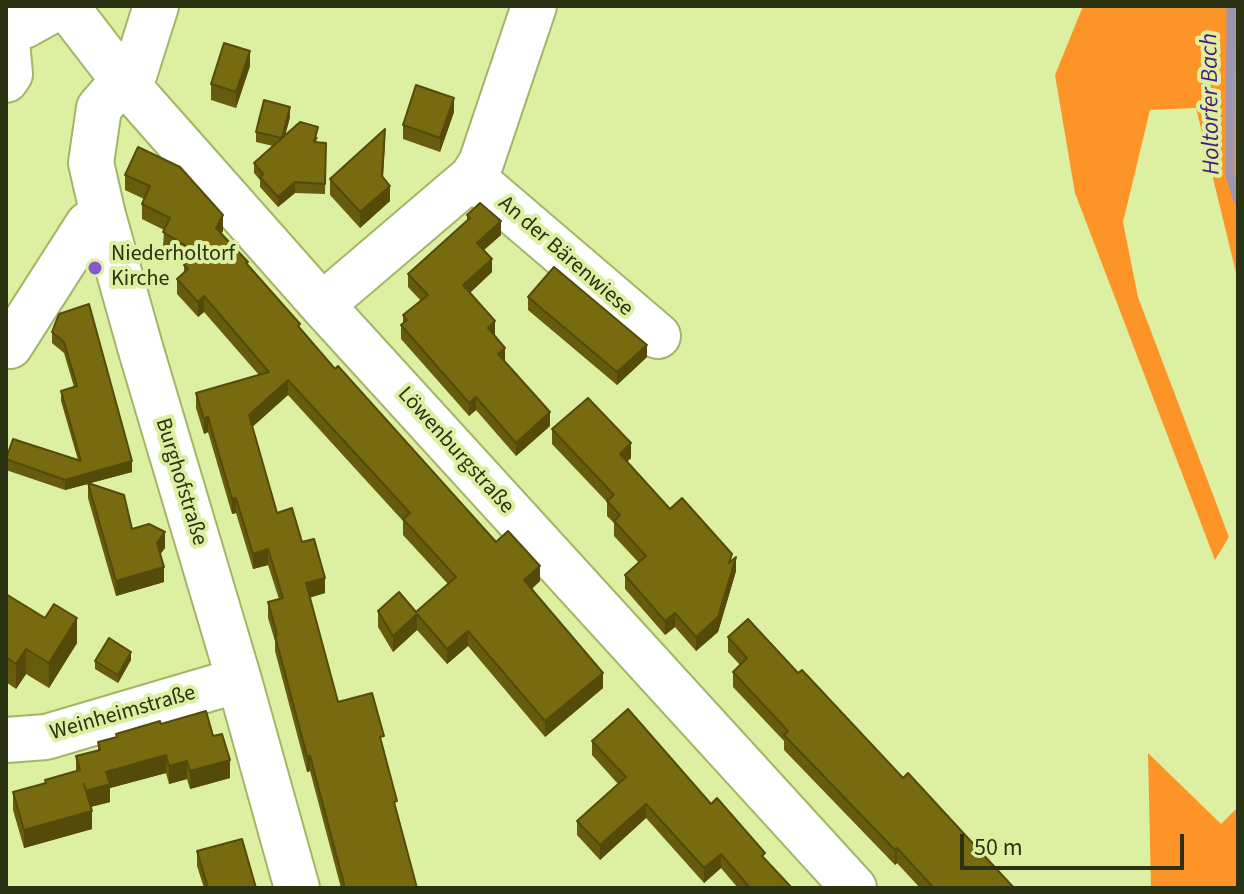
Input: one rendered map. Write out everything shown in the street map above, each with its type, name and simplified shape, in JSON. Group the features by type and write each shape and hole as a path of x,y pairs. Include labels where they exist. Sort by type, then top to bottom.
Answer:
{"street":[{"path":"6,80 10,74 6,30 24,26 63,6"},
{"name":"Löwenburgstraße","path":"63,6 126,84 322,305 854,888"},
{"path":"126,84 156,6"},
{"path":"322,305 472,177 481,163 534,6"},
{"name":"Burghofstraße","path":"126,84 99,108 91,163 140,347 297,888"},
{"name":"An der Bärenwiese","path":"472,177 658,336"},
{"path":"10,346 88,224 103,215"},
{"name":"Weinheimstraße","path":"6,740 46,737 239,680"}],"shaded area":[{"path":"1083,6 1238,6 1238,281 1196,108 1150,110 1123,222 1138,297 1229,537 1215,560 1075,193 1055,75"},
{"path":"1148,753 1221,824 1238,807 1238,888 1151,888"}],"building":[{"path":"224,43 250,51 236,92 211,84"},
{"path":"416,85 454,98 440,138 403,125"},
{"path":"264,100 290,107 282,138 256,132"},
{"path":"300,122 318,127 314,142 326,143 325,184 295,182 278,197 260,177 263,174 254,163"},
{"path":"385,129 382,176 390,186 360,212 330,179"},
{"path":"138,147 180,167 223,215 216,228 248,262 335,369 338,366 496,542 508,531 540,566 524,580 603,673 545,721 468,631 447,649 417,614 393,636 378,611 399,592 416,612 456,577 403,519 410,513 288,380 249,415 277,513 292,508 302,542 314,539 325,578 306,583 338,702 372,693 384,736 380,737 397,801 394,802 417,888 345,888 275,636 268,602 283,598 268,549 253,554 236,498 232,499 208,417 204,419 196,393 269,372 204,296 198,302 177,279 188,269 184,265 198,253 163,232 170,218 142,204 150,186 125,175"},
{"path":"480,203 501,221 477,243 492,259 463,285 495,321 488,328 505,348 498,354 550,412 516,443 476,397 469,403 401,325 407,320 403,315 428,295 408,274 470,218 467,215"},
{"path":"554,267 647,345 617,372 528,297"},
{"path":"89,304 132,461 65,480 6,459 13,439 81,461 61,391 77,386 64,342 52,332 59,314"},
{"path":"588,398 631,443 620,454 670,509 682,498 732,554 729,563 736,557 718,617 696,637 675,613 665,621 625,575 646,556 614,521 620,515 607,501 614,495 552,429"},
{"path":"88,483 124,495 132,529 149,524 165,532 157,543 164,567 116,581"},
{"path":"6,594 45,618 54,604 77,618 49,663 26,649 16,664 6,657"},
{"path":"748,619 798,673 802,670 903,778 908,773 1014,888 934,888 897,848 895,850 784,735 788,731 733,672 747,658 728,637"},
{"path":"109,638 131,652 118,675 95,661"},
{"path":"628,709 711,804 717,798 765,853 762,856 792,888 750,888 721,854 704,868 646,804 600,845 577,821 626,777 592,741"},
{"path":"206,711 213,736 222,734 230,760 190,771 187,761 169,766 166,755 106,772 110,784 86,791 92,811 24,830 13,792 80,770 76,756 100,750 98,742 160,721 161,724"},
{"path":"242,839 256,888 208,888 197,851"}],"waterway":[{"name":"Holtorfer Bach","path":"1231,6 1230,175 1238,201"}],"place":[{"name":"Niederholtorf Kirche","path":"95,268"}]}
